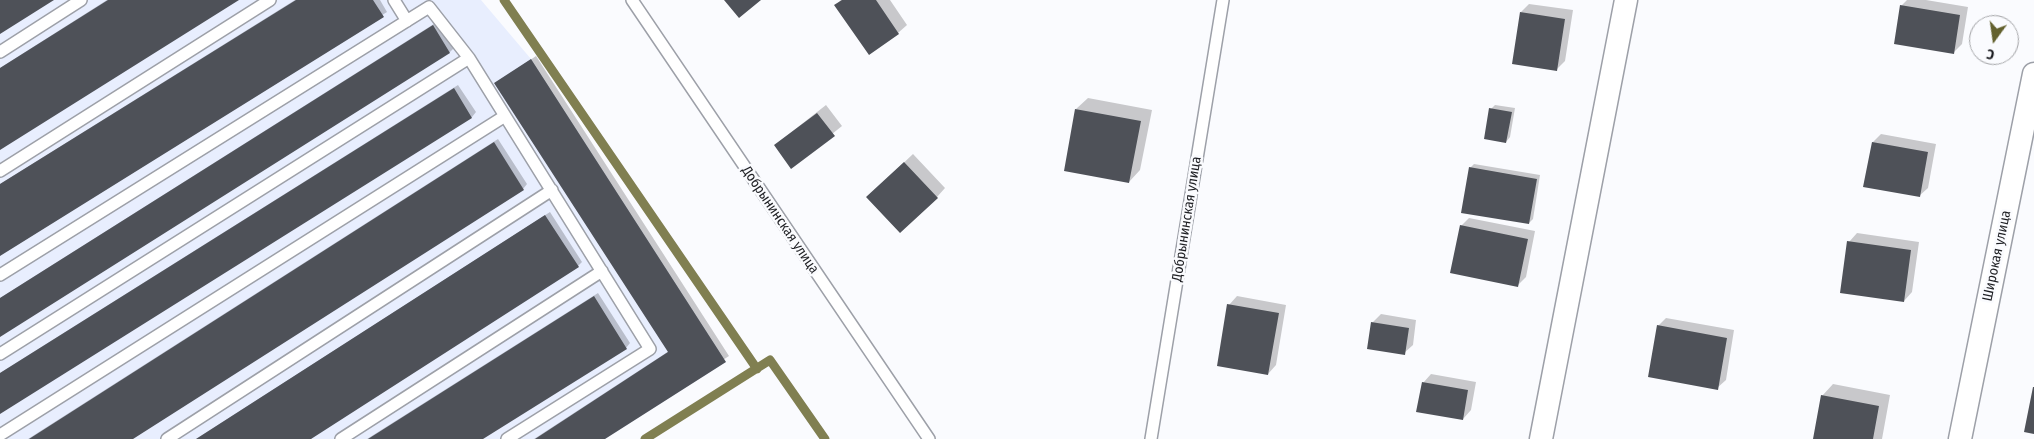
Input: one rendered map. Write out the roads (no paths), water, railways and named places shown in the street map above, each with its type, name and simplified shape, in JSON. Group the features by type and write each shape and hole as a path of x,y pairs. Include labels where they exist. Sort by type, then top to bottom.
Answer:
{"street":[{"path":"1541,439 1626,0"},
{"name":"Широкая улица","path":"1960,439 2034,74"}],"lane":[{"path":"0,52 81,0"},
{"path":"0,171 270,0"},
{"path":"394,0 407,21"},
{"name":"Добрынинская улица","path":"632,0 929,439"},
{"name":"Добрынинская улица","path":"1151,439 1223,0"},
{"path":"0,275 429,7 469,58 650,349 507,439"},
{"path":"0,354 469,58"},
{"path":"0,435 505,116"},
{"path":"167,439 552,190"},
{"path":"341,439 602,271"}],"waterway":[{"path":"504,0 757,369"},
{"path":"645,439 770,360 825,439"}]}
